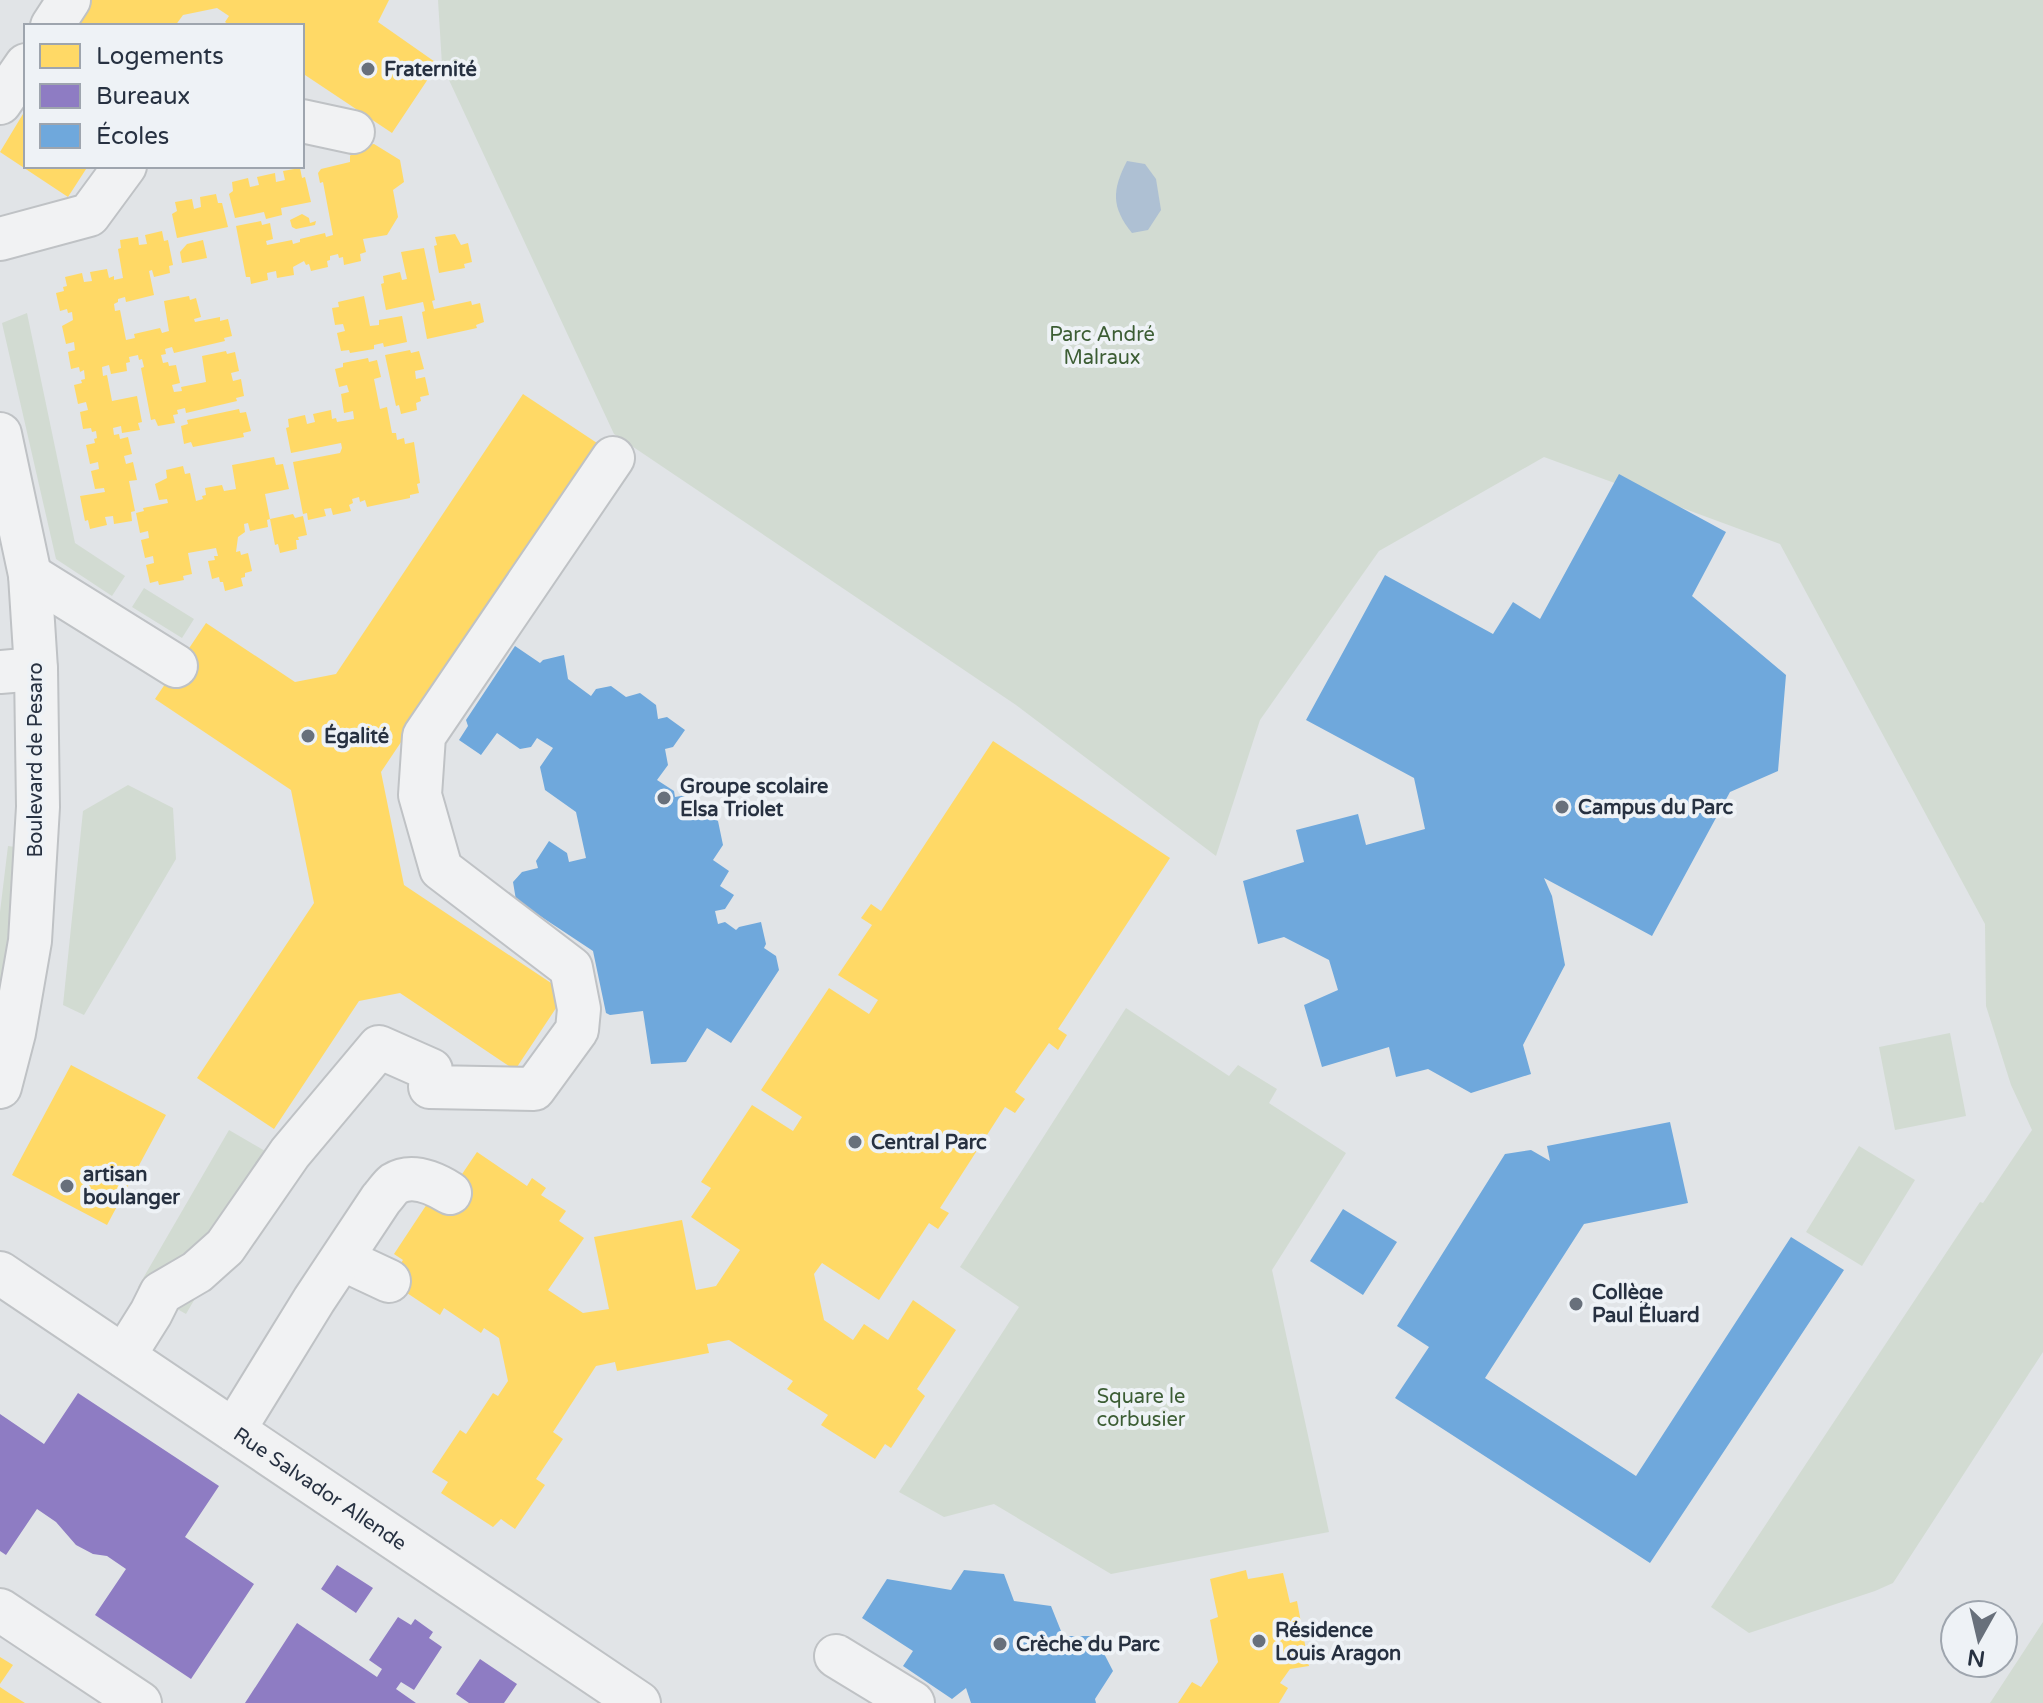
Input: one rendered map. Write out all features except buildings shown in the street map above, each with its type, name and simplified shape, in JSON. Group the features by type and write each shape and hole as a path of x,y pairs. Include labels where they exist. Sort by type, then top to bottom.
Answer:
{"street":[{"path":"53,24 69,0"},
{"path":"0,103 24,68"},
{"path":"304,121 353,132"},
{"path":"0,239 89,215 124,168"},
{"name":"Boulevard de Pesaro","path":"0,434 30,575 18,671 38,807 30,941 14,1033 0,1087"},
{"path":"124,1356 161,1293 197,1272 225,1247 290,1153 379,1047 431,1070 430,1087 534,1089 577,1030 579,1009 571,968 441,869 420,795 424,736 613,458"},
{"path":"30,575 176,666"},
{"path":"234,1430 381,1199 394,1184 411,1180 432,1182 450,1193"},
{"path":"342,1259 389,1281"},
{"name":"Rue Salvador Allende","path":"0,1273 234,1430 590,1690 639,1703"},
{"path":"0,1610 140,1703"},
{"path":"836,1656 913,1703"}],"green space":[{"name":"Parc André Malraux","path":"438,0 2043,0 2043,1352 1893,1583 1749,1633 1711,1607 1980,1202 1983,1203 2032,1130 2011,1085 1986,1006 1985,924 1780,544 1544,457 1379,551 1260,720 1216,856 1016,705 614,434 442,65"},
{"path":"27,313 75,543 125,576 112,596 56,559 2,323"},
{"path":"144,588 194,619 182,638 132,607"},
{"path":"128,785 173,808 176,859 84,1015 63,1005 83,811"},
{"path":"8,846 22,848 6,982 0,982 0,912"},
{"name":"Square le corbusier","path":"1126,1008 1229,1076 1238,1065 1277,1089 1269,1103 1346,1153 1272,1270 1329,1532 1111,1574 994,1504 944,1517 899,1492 1019,1307 960,1267"},
{"path":"1950,1033 1966,1116 1895,1130 1879,1047"},
{"path":"229,1130 277,1158 186,1314 138,1287"},
{"path":"1859,1146 1915,1180 1862,1266 1806,1232"},
{"path":"2043,1622 2043,1703 1990,1703 2006,1679 2019,1679 2019,1659"}],"water":[{"path":"1127,161 1145,164 1156,179 1161,210 1148,230 1132,233 1120,215 1116,198 1118,181"}],"place":[{"name":"Fraternité","path":"368,69"},
{"name":"Égalité","path":"308,736"},
{"name":"Groupe scolaire Elsa Triolet","path":"664,798"},
{"name":"Campus du Parc","path":"1562,807"},
{"name":"Central Parc","path":"855,1142"},
{"name":"artisan boulanger","path":"67,1186"},
{"name":"Collège Paul Éluard","path":"1576,1304"},
{"name":"Résidence Louis Aragon","path":"1259,1641"},
{"name":"Crèche du Parc","path":"1000,1644"}]}
